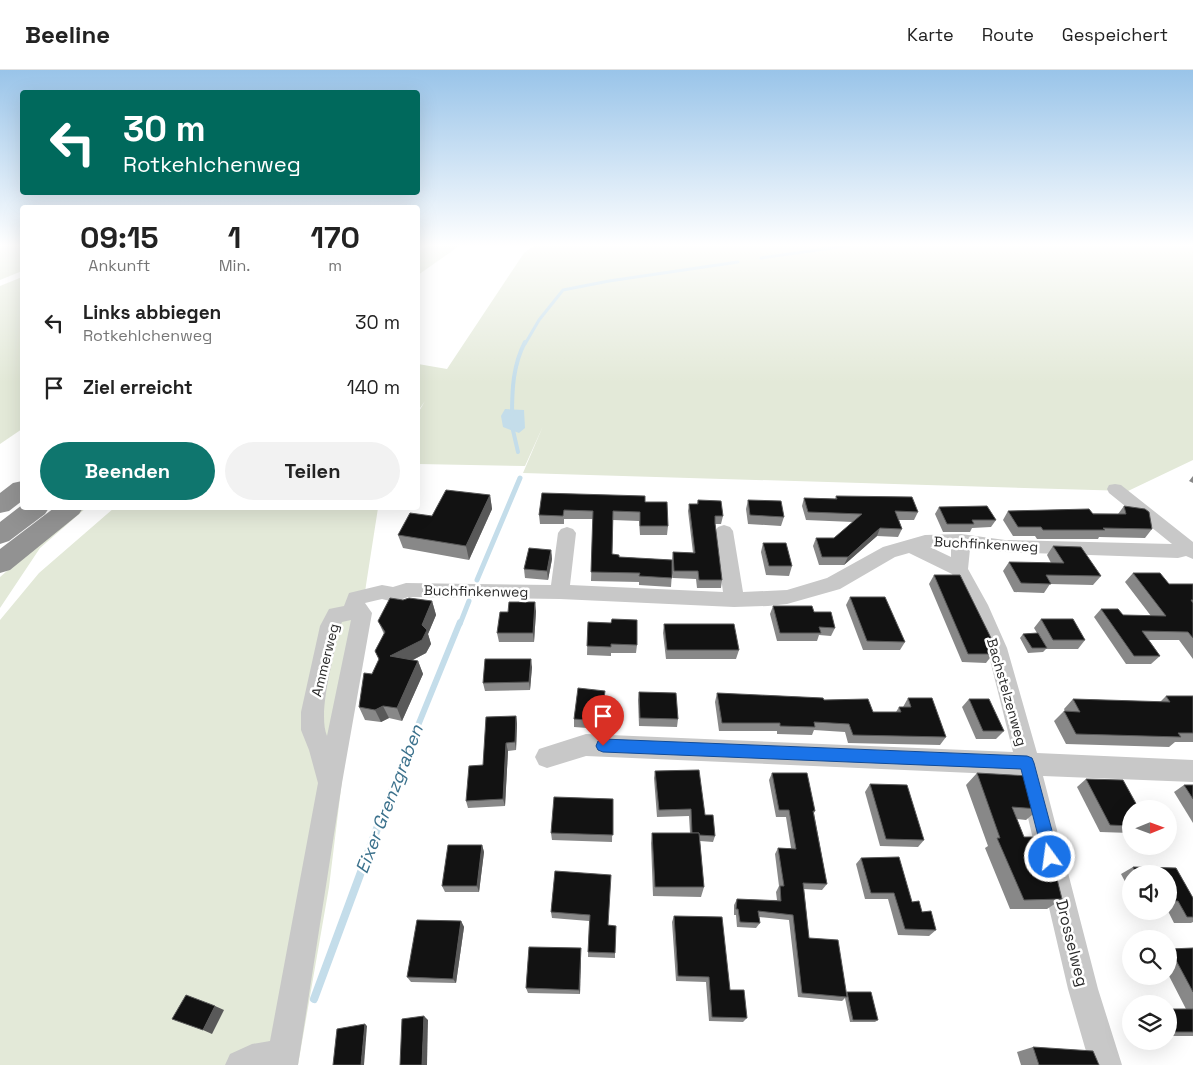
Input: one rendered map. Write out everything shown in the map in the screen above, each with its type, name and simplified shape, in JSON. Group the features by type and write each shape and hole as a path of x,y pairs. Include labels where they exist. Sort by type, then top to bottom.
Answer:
{"highway":[{"path":"0,487 20,474"},
{"path":"0,505 20,490"},
{"path":"0,563 11,540 34,510"},
{"path":"0,568 11,540 66,510"}],"street":[{"path":"1116,488 1191,551"},
{"path":"724,531 734,600"},
{"path":"560,592 567,533"},
{"path":"909,545 959,569 961,540"},
{"name":"Buchfinkenweg","path":"357,613 406,590 560,592 734,600 787,597 811,592 833,584 889,552 925,541 961,540 1005,546 1191,551"},
{"name":"Bachstelzenweg","path":"959,569 978,605 997,648 1027,763"},
{"name":"Ammerweg","path":"282,1065 330,782 357,613 336,615 330,626 312,712 314,730 322,750 330,782"},
{"path":"547,757 586,745 1193,771"},
{"name":"Drosselweg","path":"1027,763 1083,989 1106,1065"},
{"path":"241,1065 252,1060 270,1057 277,1065"}],"green space":[{"path":"0,290 20,290 20,430 0,444"},
{"path":"499,290 1193,290 1193,460 1128,491 523,473 543,426 525,466 420,464 420,410 425,401 420,408 420,364 447,369"},
{"path":"78,510 84,510 40,548 0,608 0,577"},
{"path":"112,510 378,510 366,585 329,887 298,1065 0,1065 0,620 39,573"}],"water":[{"path":"505,409 524,410 525,428 519,433 503,427 501,416"}],"building":[{"path":"446,490 490,495 466,546 398,535 410,513 432,516"},
{"path":"542,493 645,496 645,502 667,502 668,526 640,526 640,512 613,511 612,554 619,555 619,557 672,560 672,578 639,576 640,573 591,572 593,511 564,510 563,516 539,515"},
{"path":"836,496 912,497 918,512 895,511 902,529 880,528 848,557 822,557 816,538 834,538 862,514 808,512 804,498 837,499"},
{"path":"698,500 721,501 723,516 715,516 715,523 722,580 699,580 698,571 674,571 673,552 695,553 689,504 698,504"},
{"path":"748,500 781,501 784,517 750,515"},
{"path":"987,506 996,520 972,520 974,524 947,524 939,507"},
{"path":"1124,506 1145,509 1149,512 1152,529 1043,530 1041,527 1018,527 1008,511 1089,509 1093,514 1126,514"},
{"path":"763,543 786,543 792,566 769,566"},
{"path":"1053,546 1081,547 1101,576 1046,575 1051,584 1021,583 1009,562 1064,563"},
{"path":"529,548 551,550 547,571 524,569"},
{"path":"1133,573 1160,573 1169,584 1193,584 1193,600 1191,600 1193,603 1193,638 1188,632 1142,631 1160,656 1134,656 1101,609 1118,609 1123,615 1166,616"},
{"path":"934,575 960,575 992,640 986,640 993,654 968,654"},
{"path":"850,597 885,597 905,642 867,641"},
{"path":"390,598 432,601 422,625 427,630 422,640 390,656 418,661 397,708 383,706 375,710 359,707 364,673 372,674 379,659 375,651 385,632 378,621"},
{"path":"509,602 535,602 533,633 497,633 500,612 508,612"},
{"path":"773,606 812,606 814,612 831,612 835,628 819,627 821,633 780,633"},
{"path":"612,619 637,620 637,645 611,644 611,647 587,646 588,622 611,623"},
{"path":"1041,619 1073,619 1085,640 1053,640"},
{"path":"664,624 734,624 739,650 667,650"},
{"path":"1038,633 1047,648 1032,648 1023,634"},
{"path":"485,659 531,659 529,682 483,683"},
{"path":"578,688 605,691 601,721 574,719"},
{"path":"639,692 676,693 678,719 640,718"},
{"path":"717,693 823,698 824,700 868,699 873,712 901,712 899,707 911,707 908,698 932,698 946,737 853,735 849,724 814,722 815,727 780,726 780,723 722,723"},
{"path":"1166,696 1193,696 1193,733 1178,733 1181,737 1076,734 1064,711 1080,712 1073,699 1170,702"},
{"path":"969,699 989,699 1004,731 983,731"},
{"path":"516,716 515,742 506,743 503,799 466,801 469,766 483,765 486,717"},
{"path":"699,770 705,815 713,815 715,836 692,833 691,809 659,810 655,771"},
{"path":"772,773 807,773 827,884 803,883 809,938 838,940 847,997 802,993 793,915 758,911 760,923 740,922 738,909 736,909 737,899 781,901 780,886 784,886 778,848 796,849 789,810 779,810"},
{"path":"977,773 1029,776 1039,809 1012,807 1024,837 1042,837 1052,859 1062,899 1024,900 997,838 1000,838"},
{"path":"1086,779 1123,780 1134,800 1122,800 1122,826 1110,825"},
{"path":"870,784 907,785 924,840 886,839"},
{"path":"1184,785 1193,785 1193,799"},
{"path":"554,797 613,799 613,835 551,833"},
{"path":"652,833 699,833 704,887 655,887"},
{"path":"448,845 482,845 477,886 442,886"},
{"path":"899,857 912,902 919,901 922,912 931,911 936,930 905,929 894,893 871,893 861,858"},
{"path":"1177,870 1193,898 1193,917 1187,917 1178,901"},
{"path":"555,871 611,875 608,925 616,926 615,953 588,952 590,915 551,912"},
{"path":"674,916 722,917 730,990 744,990 747,1018 712,1017 709,977 678,976"},
{"path":"417,920 461,921 453,979 407,977"},
{"path":"529,947 581,948 579,990 526,988"},
{"path":"1193,948 1193,992 1177,962 1177,949"},
{"path":"847,992 871,992 878,1020 853,1020"},
{"path":"186,995 215,1006 203,1030 172,1019"},
{"path":"1177,1009 1193,1009 1193,1032 1177,1032"},
{"path":"424,1016 422,1065 400,1065 402,1019"},
{"path":"365,1024 361,1065 333,1065 337,1029"},
{"path":"1033,1047 1093,1051 1099,1065 1039,1065"}],"waterway":[{"name":"Eixer Grenzgraben","path":"525,344 539,320 563,290"},
{"name":"Eixer Grenzgraben","path":"512,415 514,377 518,359 525,342"},
{"name":"Eixer Grenzgraben","path":"512,426 518,452"},
{"name":"Eixer Grenzgraben","path":"477,580 520,478"},
{"name":"Eixer Grenzgraben","path":"460,624 469,601"},
{"name":"Eixer Grenzgraben","path":"380,819 460,622"},
{"name":"Eixer Grenzgraben","path":"314,999 381,818"}],"route":[{"path":"603,746 1027,763 1050,857"}]}
